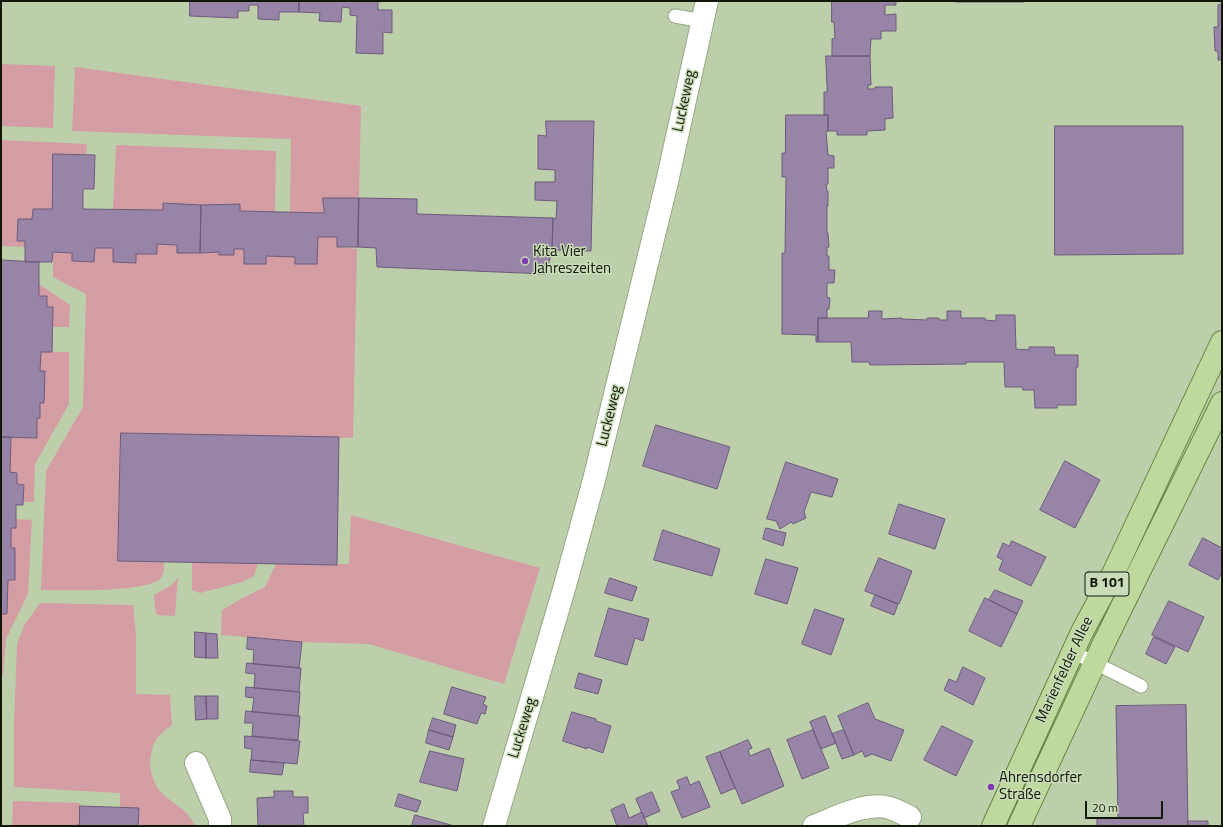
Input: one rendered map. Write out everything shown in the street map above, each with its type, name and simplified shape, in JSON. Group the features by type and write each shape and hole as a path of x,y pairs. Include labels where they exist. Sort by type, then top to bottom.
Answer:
{"main road":[{"name":"Marienfelder Allee","path":"993,826 1073,652 1115,569 1222,342"},
{"name":"Marienfelder Allee","path":"1019,826 1094,663 1222,403"}],"street":[{"name":"Luckeweg","path":"494,826 562,596 594,480 666,188 705,11"},
{"path":"196,763 220,819 220,826"},
{"path":"814,826 856,809 874,807 889,808 910,817"}],"lane":[{"path":"675,16 705,11"},
{"path":"1073,652 1141,686"}],"shaded area":[{"path":"1,64 55,66 53,128 1,126"},
{"path":"75,67 361,106 359,198 323,198 324,213 290,212 291,139 72,131"},
{"path":"1,140 87,144 86,154 53,154 52,209 33,209 32,219 18,219 17,241 25,241 25,247 1,246"},
{"path":"116,145 276,151 275,212 240,211 240,204 201,205 163,203 163,210 113,209"},
{"path":"318,237 337,237 337,247 357,249 353,438 121,433 118,561 164,562 162,576 160,579 151,583 138,587 122,589 41,590 46,471 83,407 86,294 53,277 53,252 72,253 73,261 94,262 95,248 113,248 113,262 136,263 136,254 157,254 157,244 177,245 177,253 219,252 234,255 234,249 244,249 244,264 265,264 266,256 295,257 295,264 317,264"},
{"path":"39,284 70,305 69,327 53,327 53,307 47,307 39,296"},
{"path":"41,352 69,352 69,404 35,464 34,502 23,502 24,485 17,484 17,473 10,472 11,437 37,438 37,418 40,418 40,403 44,402 45,371 40,371"},
{"path":"351,515 540,568 504,684 369,644 302,642 221,635 222,610 265,587 276,564 349,564"},
{"path":"16,519 32,520 28,594 6,639 3,675 1,675 1,614 7,614 8,580 15,580 15,548 11,548 11,528 16,528"},
{"path":"192,563 258,563 254,576 242,582 200,593 192,590"},
{"path":"178,577 175,616 157,615 154,595 172,585"},
{"path":"40,603 133,605 136,634 136,694 170,695 172,725 158,737 152,749 150,763 153,778 160,791 189,816 195,826 138,826 138,808 120,807 120,793 14,787 14,724 17,644 25,624"},
{"path":"13,801 80,803 79,825 12,826"}],"building":[{"path":"190,1 299,1 299,12 279,12 279,20 258,19 258,5 249,5 249,11 238,11 238,18 190,16"},
{"path":"299,1 384,1 378,2 378,10 392,10 392,33 383,32 383,54 356,53 357,16 350,15 350,8 342,7 341,22 319,21 320,13 299,12"},
{"path":"832,1 896,1 896,5 885,5 885,15 896,14 896,31 881,31 881,39 871,39 870,56 832,56 832,39 835,38 834,22 832,22"},
{"path":"1024,1 1024,2 956,2"},
{"path":"1222,1 1222,60 1218,60 1218,51 1215,51 1214,27 1218,27 1218,5 1221,4"},
{"path":"826,56 870,56 871,85 868,85 868,89 875,89 875,87 892,87 893,118 885,119 885,130 867,131 867,135 837,135 837,131 828,131 828,115 824,115 824,92 827,92"},
{"path":"786,115 828,115 828,131 826,131 828,155 834,156 834,168 828,168 828,184 826,184 828,191 827,233 829,247 827,247 827,256 829,256 829,270 835,270 834,283 827,283 827,297 830,298 829,309 827,309 827,318 818,318 818,342 816,342 816,335 782,334 782,253 785,253 786,177 782,177 782,153 785,153"},
{"path":"546,121 594,121 591,251 552,250 553,218 556,219 557,201 535,200 535,182 555,182 555,170 538,169 538,135 546,136"},
{"path":"1055,126 1183,126 1183,254 1055,255"},
{"path":"53,154 95,155 94,189 83,189 83,209 163,210 163,203 201,205 200,253 177,253 177,245 157,244 157,254 136,254 136,263 113,262 113,248 95,248 94,262 72,261 72,253 53,252 52,262 25,262 25,241 17,241 18,219 32,219 33,209 52,209"},
{"path":"323,198 359,198 358,247 337,247 337,237 318,237 317,264 295,264 295,257 266,256 266,264 244,264 244,249 234,249 234,255 219,255 219,252 200,253 201,205 240,204 240,211 324,213"},
{"path":"359,198 417,199 417,214 553,218 552,250 546,274 377,267 376,248 358,247"},
{"path":"1,260 39,262 39,296 47,296 47,307 53,307 52,352 41,352 40,371 45,371 44,403 40,403 40,418 37,418 37,438 1,437"},
{"path":"869,311 882,311 882,319 902,318 927,320 927,318 939,318 939,320 947,320 947,311 961,311 961,318 985,318 985,320 996,321 996,315 1015,315 1016,349 1029,350 1029,347 1054,347 1055,355 1078,355 1078,367 1076,367 1076,405 1057,405 1057,408 1035,408 1034,390 1023,390 1022,387 1005,387 1004,362 870,365 869,362 852,362 851,342 818,342 818,318 868,318"},
{"path":"656,425 730,447 717,489 643,466"},
{"path":"121,433 339,437 337,565 118,561"},
{"path":"1,437 11,437 10,472 17,473 17,484 24,485 23,505 16,505 16,528 11,528 11,548 15,548 15,580 8,580 7,614 1,614"},
{"path":"1065,461 1100,480 1075,528 1040,510"},
{"path":"786,462 838,479 832,497 811,492 804,512 806,518 793,524 791,522 780,529 776,521 767,519"},
{"path":"899,504 945,519 935,549 889,534"},
{"path":"766,528 786,533 783,546 763,539"},
{"path":"663,530 720,549 712,576 654,560"},
{"path":"1203,538 1222,548 1222,572 1218,580 1189,565"},
{"path":"1012,541 1046,557 1031,586 999,570 1003,560 997,557 1003,543 1009,546"},
{"path":"879,558 912,571 899,604 865,591"},
{"path":"766,559 798,568 787,604 755,594"},
{"path":"610,578 637,587 632,601 605,593"},
{"path":"995,590 1023,601 1017,614 989,600"},
{"path":"875,595 898,604 894,615 871,606"},
{"path":"985,598 1017,614 1001,647 969,631"},
{"path":"1169,601 1204,617 1188,652 1152,635"},
{"path":"609,608 649,619 643,641 635,638 627,665 595,656"},
{"path":"815,609 844,619 831,655 802,644"},
{"path":"195,632 206,633 206,658 195,657"},
{"path":"206,633 217,634 218,658 206,658"},
{"path":"248,637 302,642 299,668 253,664 254,650 247,649"},
{"path":"1154,637 1175,647 1166,664 1146,654"},
{"path":"247,663 301,668 299,692 254,688 255,674 246,673"},
{"path":"963,667 985,678 973,705 944,690 949,679 956,682"},
{"path":"579,673 602,680 598,694 575,688"},
{"path":"246,687 300,692 298,716 252,712 254,698 246,697"},
{"path":"452,687 486,697 483,704 487,706 485,714 481,713 477,724 444,714"},
{"path":"195,696 206,696 207,719 196,720"},
{"path":"206,696 218,696 218,719 207,719"},
{"path":"868,703 875,719 904,730 891,761 872,754 865,757 862,751 854,755 838,716"},
{"path":"1186,705 1188,826 1097,826 1097,818 1118,818 1116,706"},
{"path":"246,711 300,716 298,740 252,736 253,723 245,723"},
{"path":"572,712 596,719 596,721 611,726 603,753 563,741"},
{"path":"825,716 836,743 821,749 810,722"},
{"path":"433,718 456,725 453,737 429,730"},
{"path":"942,726 973,741 956,776 924,760"},
{"path":"429,730 453,737 449,750 426,743"},
{"path":"813,730 829,768 802,779 787,740"},
{"path":"844,730 854,755 842,759 832,734"},
{"path":"245,736 300,741 297,764 251,760 252,749 245,748"},
{"path":"748,740 752,748 748,750 750,756 769,748 784,786 742,804 720,752"},
{"path":"430,751 464,759 457,791 420,782"},
{"path":"720,752 735,788 721,794 706,757"},
{"path":"251,760 284,763 282,775 250,772"},
{"path":"687,777 690,785 699,781 710,807 682,818 671,792 680,789 677,781"},
{"path":"274,791 293,791 293,797 308,797 308,813 303,813 304,826 258,826 257,798 274,797"},
{"path":"652,792 660,811 644,818 636,799"},
{"path":"399,794 421,801 417,812 395,806"},
{"path":"624,804 629,818 642,812 648,826 617,826 611,810"},
{"path":"80,806 139,808 138,826 69,826 79,825"},
{"path":"415,815 451,825 451,826 412,826"},
{"path":"1188,821 1208,821 1208,826 1188,826"}],"place":[{"name":"Kita Vier Jahreszeiten","path":"525,261"},
{"name":"Ahrensdorfer Straße","path":"991,787"}]}
